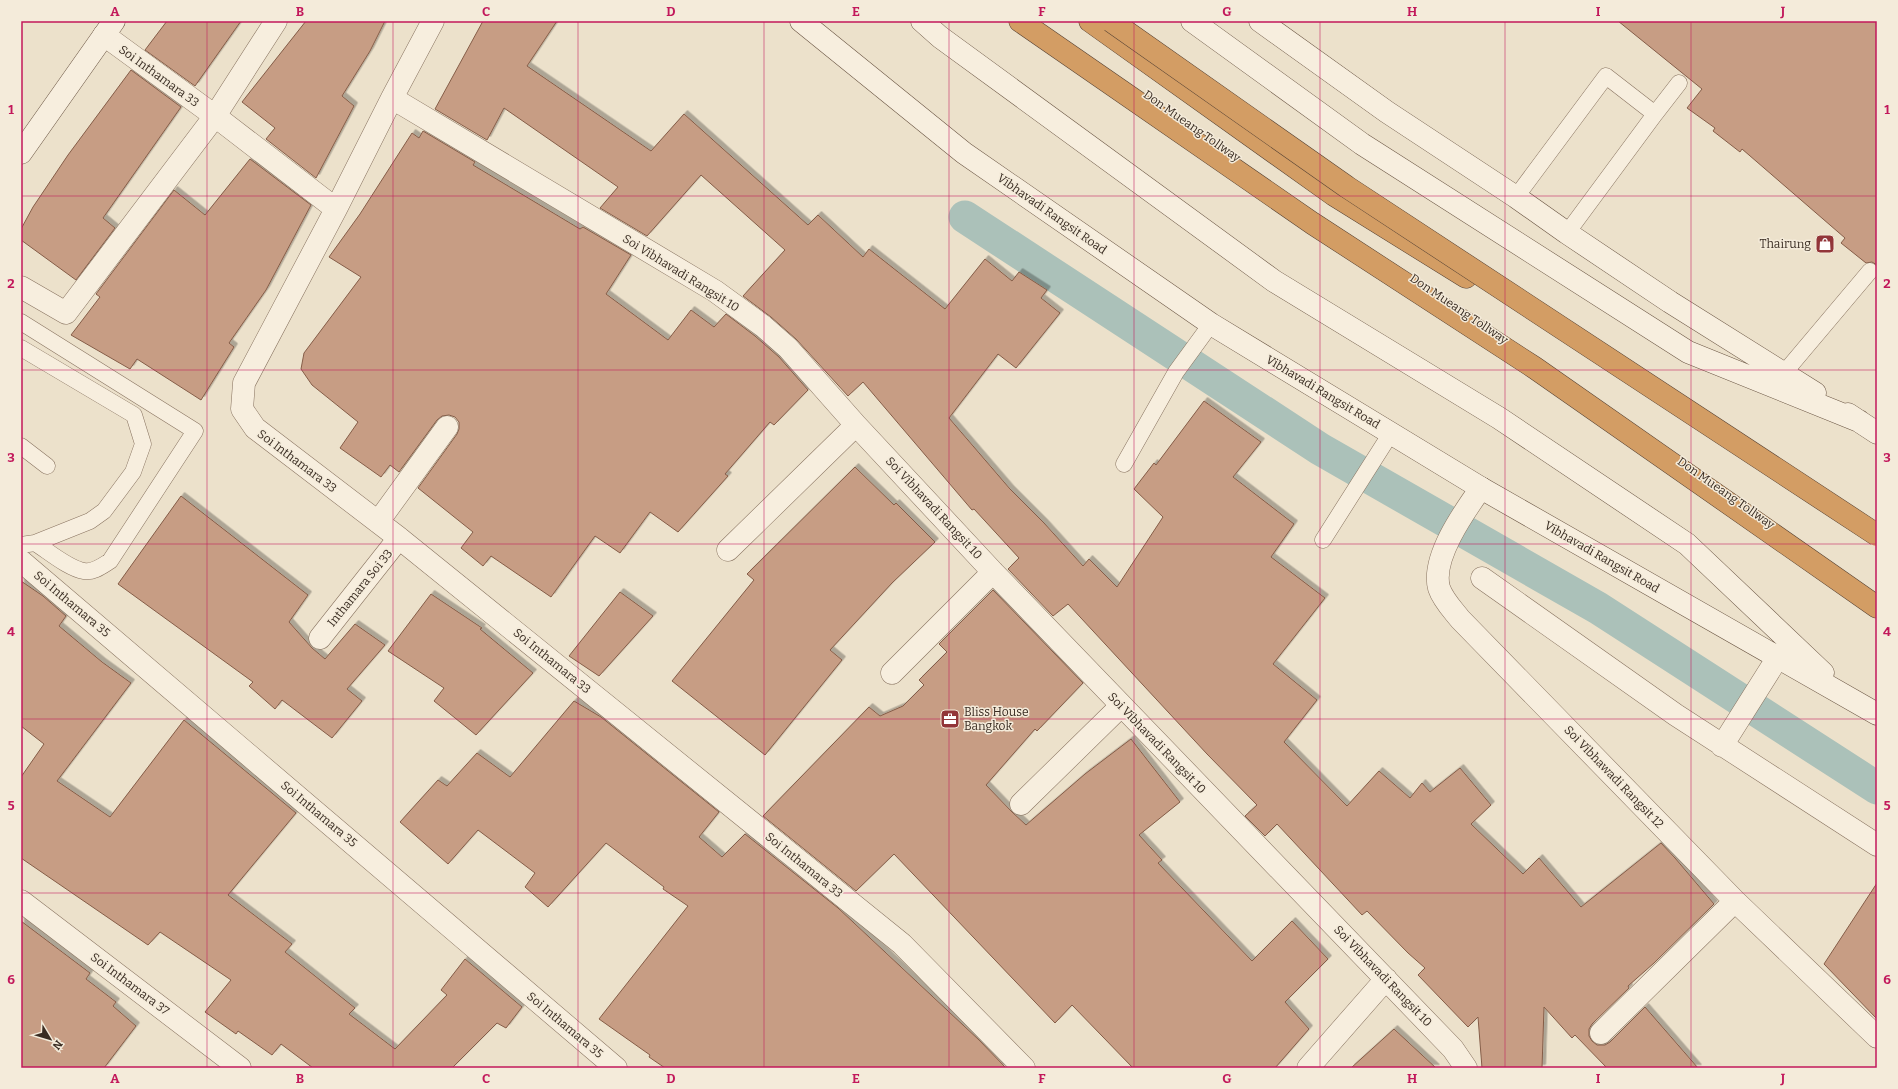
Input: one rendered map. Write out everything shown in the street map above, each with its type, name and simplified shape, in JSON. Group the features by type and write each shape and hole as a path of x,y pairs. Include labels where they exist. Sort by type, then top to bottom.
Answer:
{"highway":[{"path":"1020,21 1312,223 1535,368 1877,607"},
{"name":"Don Mueang Tollway","path":"1040,21 1328,220 1546,368 1877,599"},
{"path":"1090,21 1334,195 1558,336 1877,522"},
{"path":"1111,21 1347,187 1877,535"}],"street":[{"path":"21,286 66,313 215,116 276,21"},
{"path":"392,98 433,21"},
{"name":"Vibhavadi Rangsit Road","path":"801,21 964,153 1211,324 1481,488 1877,714"},
{"path":"922,21 940,37 1274,281 1499,418 1687,544 1846,696"},
{"path":"1192,21 1362,144 1688,352 1859,422"},
{"path":"1260,21 1387,112 1516,197 1670,302 1877,433"},
{"path":"21,153 109,28"},
{"name":"Soi Inthamara 33","path":"109,28 215,116 336,209"},
{"name":"Soi Inthamara 33","path":"392,98 336,209 244,383 242,409 255,428 400,538 902,944 1024,1068"},
{"name":"Soi Vibhavadi Rangsit 10","path":"392,98 715,291 764,326 788,348 856,425 993,572 1454,1049 1466,1068"},
{"path":"728,550 856,425"},
{"path":"378,522 447,427"},
{"name":"Soi Vibhawadi Rangsit 12","path":"1481,488 1468,506 1450,538 1438,566 1440,588 1449,605 1476,636 1734,901 1877,1037"},
{"name":"Inthamara Soi 33","path":"320,638 400,538"},
{"name":"Soi Inthamara 35","path":"21,561 616,1068"},
{"path":"892,673 993,572"},
{"path":"1482,578 1676,716 1877,845"},
{"path":"1722,746 1778,657"},
{"path":"1021,804 1121,706"},
{"name":"Soi Inthamara 37","path":"21,901 240,1068"},
{"path":"1601,1032 1734,901"},
{"path":"1308,1068 1386,979"}],"lane":[{"path":"1516,197 1606,76 1655,114"},
{"path":"1567,233 1679,83"},
{"path":"1784,373 1870,270"},
{"path":"21,322 195,431 110,561 97,569 84,572 28,544"},
{"path":"1124,464 1176,372 1211,324"},
{"path":"21,348 134,415 142,444 133,472 104,512 90,521 28,544"},
{"path":"1323,540 1391,433"},
{"path":"21,446 47,466"}],"building":[{"path":"167,21 241,21 195,86 145,50"},
{"path":"306,21 385,21 370,51 342,96 354,106 316,178 266,139 275,128 242,102"},
{"path":"483,21 557,21 527,66 651,151 684,114 808,225 818,215 863,257 869,249 945,309 985,259 1012,281 1019,272 1047,290 1041,298 1060,313 1016,368 998,354 949,418 1010,489 1044,523 1083,566 1089,559 1117,587 1163,517 1134,489 1154,463 1156,465 1204,401 1261,442 1233,477 1294,524 1271,557 1325,598 1273,664 1317,700 1284,742 1347,806 1379,771 1410,798 1422,783 1430,792 1460,768 1491,805 1471,824 1523,874 1539,858 1581,907 1661,843 1714,904 1654,963 1628,986 1629,988 1592,1024 1589,1029 1589,1036 1597,1045 1605,1045 1610,1042 1645,1007 1698,1068 1607,1068 1575,1035 1572,1038 1544,1007 1542,1068 1482,1068 1478,1017 1468,1027 1418,975 1425,968 1408,953 1367,911 1362,915 1277,824 1265,836 1245,816 1257,805 1207,754 1068,604 1053,616 1008,569 1019,558 974,509 972,510 863,382 848,396 796,339 771,317 743,296 785,250 701,175 647,236 600,208 618,187 504,108 487,140 435,109"},
{"path":"1618,21 1877,21 1877,265 1872,262 1866,263 1841,243 1845,238 1742,149 1740,152 1713,131 1715,128 1687,108 1702,89"},
{"path":"131,70 181,107 103,218 115,228 76,280 21,240 21,229 33,207 68,155"},
{"path":"423,131 475,162 473,165 580,229 583,227 631,255 606,294 668,340 691,310 714,327 726,314 779,357 808,390 774,425 770,422 725,474 728,476 678,532 650,512 620,553 595,536 551,597 491,556 483,566 461,548 473,532 418,488 457,434 459,422 455,417 449,415 442,416 437,420 399,472 390,465 381,477 340,448 358,422 312,385 301,369 304,353 361,277 329,257 360,214 412,133 419,138"},
{"path":"250,159 311,205 266,290 229,343 234,347 201,400 137,359 130,369 71,335 100,297 96,294 174,190 205,215"},
{"path":"855,467 894,505 896,503 935,542 892,583 830,650 842,660 765,755 672,681 754,580 747,574"},
{"path":"181,496 308,595 289,622 312,648 325,659 355,624 385,645 347,689 362,701 332,738 282,700 275,709 249,686 253,682 118,584"},
{"path":"21,581 43,596 66,616 59,626 102,662 131,683 57,781 110,817 184,720 296,813 228,895 292,944 285,952 355,1008 349,1014 395,1049 447,995 441,990 465,959 522,1007 506,1028 497,1023 452,1068 313,1068 281,1044 272,1055 238,1031 236,1034 205,1012 231,980 160,932 148,945 21,858 21,777 44,744 21,726"},
{"path":"993,590 1083,683 1037,731 1035,729 986,785 1026,825 1085,774 1131,739 1180,802 1139,835 1162,860 1158,863 1252,961 1292,921 1328,959 1285,1002 1309,1029 1275,1068 1133,1068 1072,1005 1055,1023 894,854 856,891 763,816 869,707 880,716 903,706 924,685 919,680 947,652 939,644"},
{"path":"620,592 653,616 599,676 569,656"},
{"path":"431,594 482,628 480,629 533,673 476,735 434,701 444,688 388,651"},
{"path":"574,701 601,717 719,812 699,837 722,857 745,834 838,908 979,1040 1006,1068 665,1068 649,1057 650,1055 599,1019 688,906 663,889 664,887 606,843 548,907 525,887 535,873 478,830 448,864 400,822 438,780 447,786 477,753 510,777"},
{"path":"1877,883 1877,1019 1824,964"},
{"path":"21,921 90,973 86,979 116,1002 113,1006 136,1026 104,1068 21,1068"},
{"path":"1394,1029 1436,1068 1351,1068"}],"waterway":[{"path":"965,217 1320,449 1598,608 1877,788"}],"place":[{"name":"Thairung","path":"1825,244"},
{"name":"Bliss House Bangkok","path":"950,719"}]}
